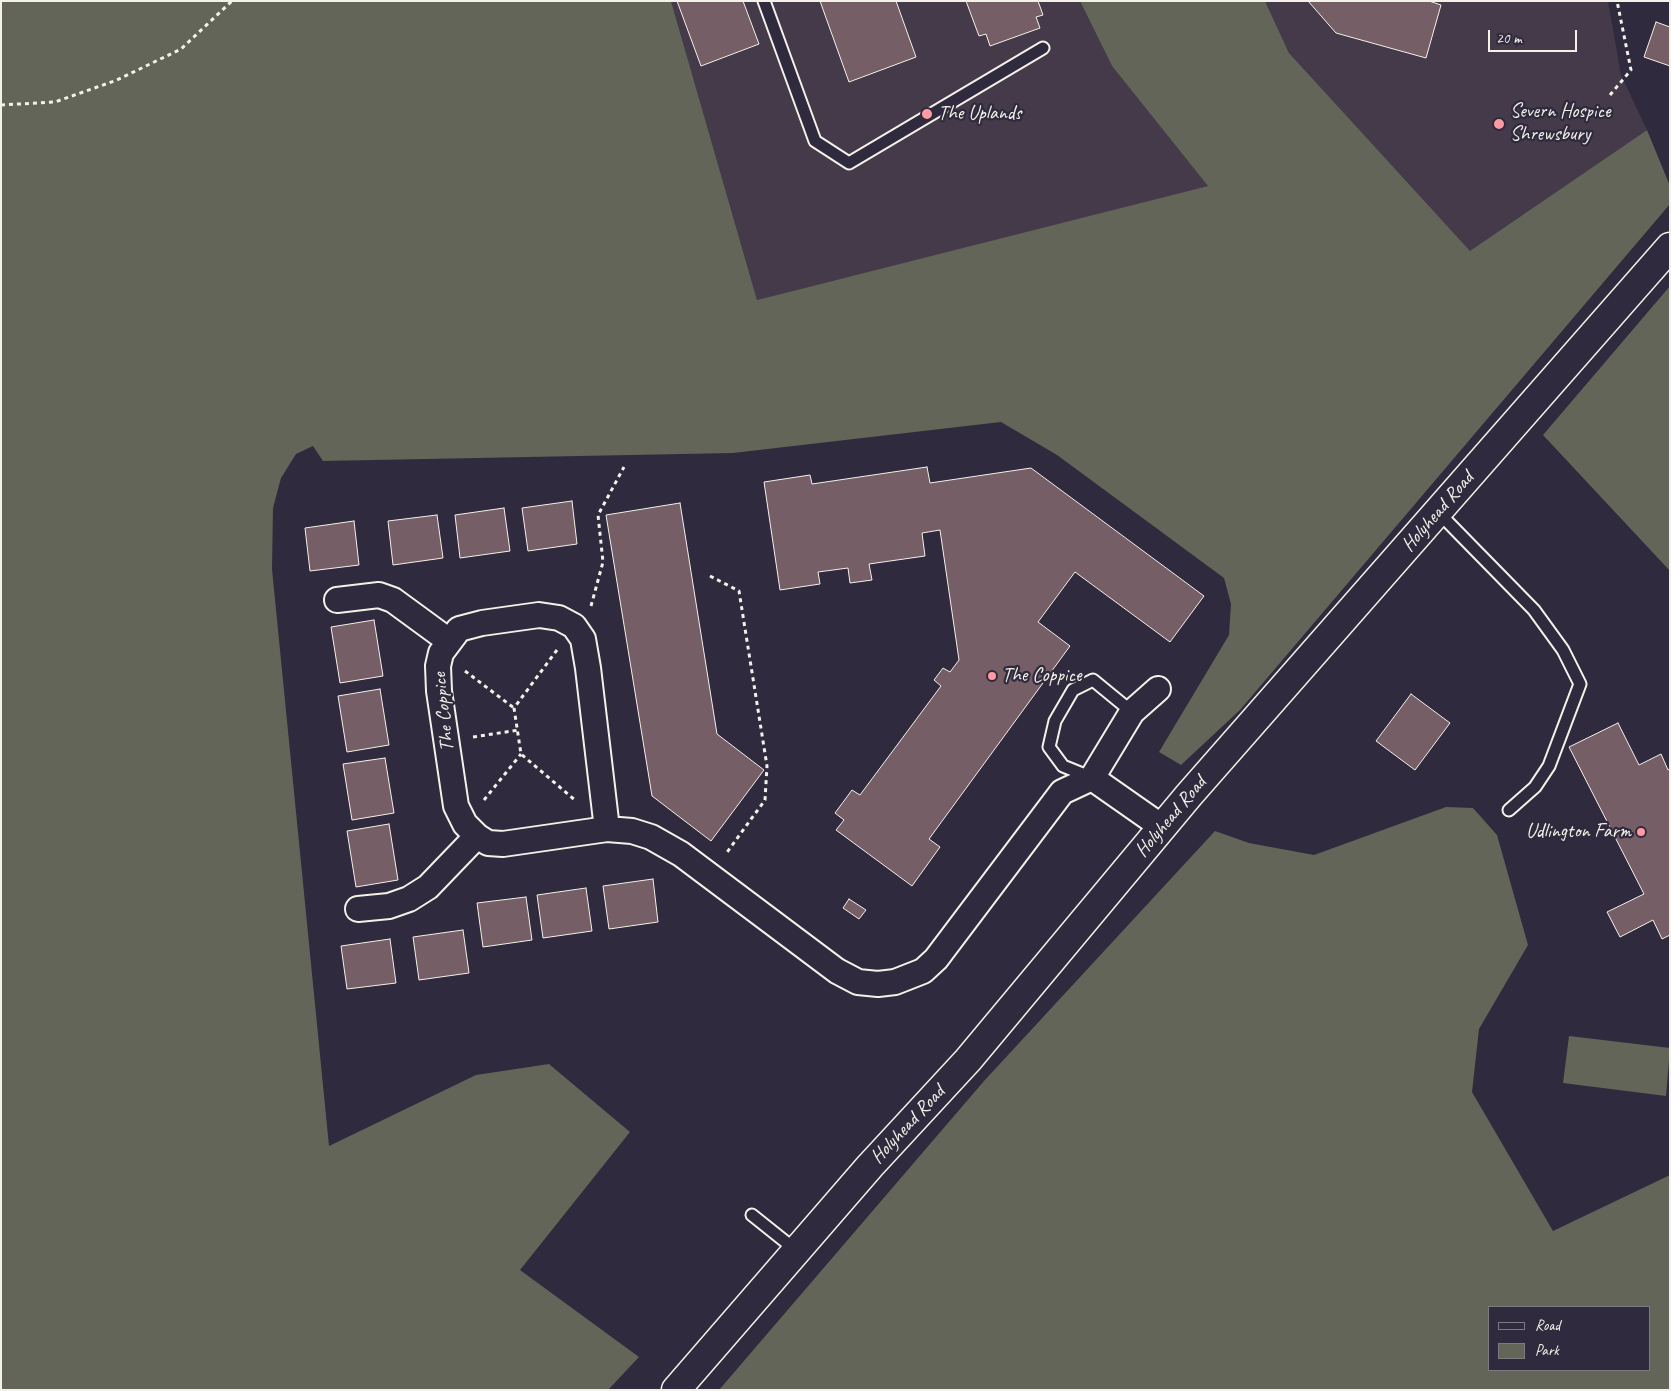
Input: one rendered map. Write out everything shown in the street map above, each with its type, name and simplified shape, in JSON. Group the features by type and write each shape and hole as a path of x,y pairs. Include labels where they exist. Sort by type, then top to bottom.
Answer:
{"main road":[{"name":"Holyhead Road","path":"676,1390 870,1166 968,1060 1162,827 1670,246"}],"street":[{"path":"337,600 379,595 393,600 445,647 459,629 482,623 539,615 559,618 574,626 583,640 588,668 608,829"},
{"name":"The Coppice","path":"445,647 438,666 439,691 446,742 456,806 471,830"},
{"path":"358,908 388,906 409,899 428,887 471,830 488,843 503,844 608,829 632,831 651,837 681,854 837,971 858,982 878,984 895,982 923,971 936,959 1062,792 1092,778 1132,712 1158,688"},
{"path":"1092,778 1162,827"}],"lane":[{"path":"764,1 814,141 849,163 1043,48"},
{"path":"1438,512 1534,610 1563,650 1580,684 1549,766 1535,787 1509,810"},
{"path":"1092,778 1063,766 1049,747 1055,721 1073,690 1093,680 1132,712"},
{"path":"752,1216 797,1251"}],"path":[{"path":"1,105 55,102 117,80 182,49 232,1"},
{"path":"1610,95 1631,70 1617,1"},
{"path":"710,576 739,591 767,766 765,800 711,875"},
{"path":"445,647 514,708"},
{"path":"446,742 519,730"},
{"path":"471,830 521,754"}],"shaded area":[{"name":"The Uplands","path":"671,1 1080,1 1112,66 1209,186 757,300"},
{"name":"Severn Hospice Shrewsbury","path":"1265,1 1608,1 1621,75 1647,130 1470,252 1289,53"}],"green space":[{"path":"1,1 671,1 757,300 1208,186 1112,66 1080,1 1265,1 1289,53 1470,251 1647,130 1670,186 1670,204 1240,710 1181,765 1159,752 1229,635 1231,604 1224,578 1057,455 1001,422 733,453 323,461 313,446 296,454 281,478 273,508 272,569 329,1146 476,1075 549,1064 630,1132 520,1270 639,1357 608,1390 1,1390"},
{"path":"1670,286 1670,571 1543,435"},
{"path":"1446,807 1473,808 1497,835 1528,945 1479,1029 1472,1092 1553,1231 1670,1175 1670,1390 719,1390 984,1081 1215,831 1249,843 1314,855"},
{"path":"1569,1036 1670,1048 1666,1096 1563,1083"}],"building":[{"path":"677,1 743,1 759,44 701,66"},
{"path":"820,1 896,1 916,57 849,82"},
{"path":"966,1 1038,1 1043,15 1036,17 1040,28 990,46 986,34 979,36"},
{"path":"1308,1 1429,1 1441,5 1426,58 1336,33"},
{"path":"1656,22 1670,27 1670,66 1644,57"},
{"name":"The Coppice","path":"927,467 930,483 1031,468 1204,596 1170,642 1075,572 1038,622 1070,646 929,839 940,847 912,886 836,830 844,820 835,813 852,790 860,795 941,686 934,680 943,668 950,672 959,660 940,530 922,533 925,556 869,564 872,580 850,583 848,568 818,572 820,584 780,590 764,482 810,475 812,484"},
{"path":"572,501 577,544 528,551 522,508"},
{"path":"680,503 717,734 764,770 711,841 652,796 606,515"},
{"path":"504,508 510,551 460,558 455,515"},
{"path":"437,515 443,558 393,565 388,521"},
{"path":"354,521 359,565 310,571 305,528"},
{"path":"374,620 383,676 340,683 331,627"},
{"path":"380,689 389,745 347,752 338,696"},
{"path":"1411,694 1450,723 1415,770 1376,741"},
{"name":"Udlington Farm","path":"1618,723 1639,765 1661,754 1668,770 1670,769 1670,935 1662,939 1653,920 1620,937 1607,912 1644,894 1569,747"},
{"path":"385,758 394,813 352,820 343,764"},
{"path":"389,824 398,880 356,887 347,831"},
{"path":"653,879 658,922 609,929 603,886"},
{"path":"586,888 592,931 543,938 537,895"},
{"path":"526,897 532,940 483,947 477,903"},
{"path":"849,899 866,910 859,919 843,908"},
{"path":"463,930 469,973 419,980 413,937"},
{"path":"390,939 396,983 347,989 341,946"}],"place":[{"name":"The Uplands","path":"927,114"},
{"name":"Severn Hospice Shrewsbury","path":"1499,124"},
{"name":"The Coppice","path":"992,676"},
{"name":"Udlington Farm","path":"1641,832"}]}
